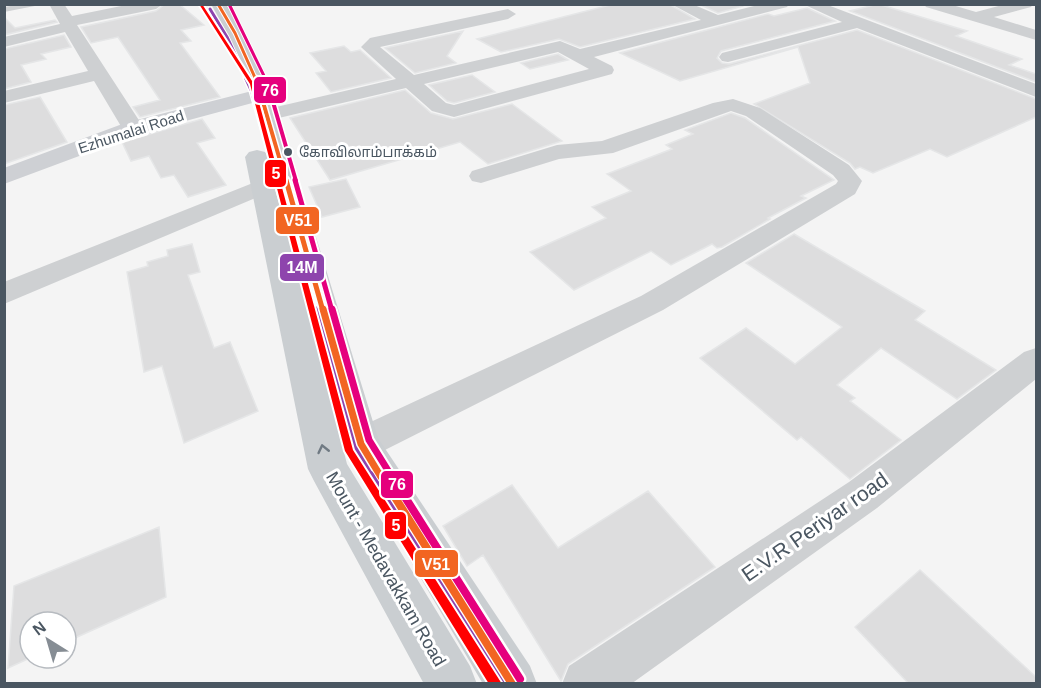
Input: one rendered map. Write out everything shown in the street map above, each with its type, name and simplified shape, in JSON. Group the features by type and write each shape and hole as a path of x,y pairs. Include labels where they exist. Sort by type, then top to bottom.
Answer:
{"main road":[{"name":"Mount - Medavakkam Road","path":"201,4 223,39 257,103 264,186 328,469 452,684"},
{"path":"218,4 235,33 260,88 257,103 361,444 512,684"}],"street":[{"path":"56,4 133,128"},
{"path":"4,42 68,24 156,4"},
{"path":"490,4 513,17 371,44 370,47 439,107 454,111 605,70 538,32"},
{"path":"678,4 717,21"},
{"path":"579,56 782,4"},
{"path":"810,4 1036,91"},
{"path":"931,4 1036,35"},
{"path":"975,17 1026,4"},
{"path":"728,57 859,22"},
{"path":"257,103 411,81 560,46"},
{"path":"4,97 100,74"},
{"name":"Ezhumalai Road","path":"4,177 133,128 257,103"},
{"path":"361,444 652,303 846,189 850,181 841,170 753,112 733,105 720,107 605,148 557,152 481,176"},
{"path":"4,294 264,186"},
{"name":"E.V.R Periyar road","path":"587,684 863,495 1036,361"}],"lane":[{"path":"4,10 41,4"}],"building":[{"path":"165,4 179,4 204,25 181,30 191,41 180,43 220,97 140,117 133,107 160,100 118,37 91,43 81,27 156,11"},
{"path":"614,4 669,4 695,19 580,47 559,39 501,52 477,39"},
{"path":"699,4 743,4 743,6 718,13"},
{"path":"878,4 967,31 956,36 1022,59 1009,65 1036,74 1036,82 850,11"},
{"path":"807,8 835,21 721,51 717,58 722,63 729,64 857,30 1036,99 1036,117 947,157 930,149 873,173 860,167 855,169 850,163 754,104 810,83 798,47 680,81 620,53 768,14 774,16"},
{"path":"4,17 15,28 55,20 57,22 4,35"},
{"path":"463,31 447,56 456,63 415,73 385,48"},
{"path":"64,35 71,47 41,54 46,59 21,65 31,82 4,89 4,49"},
{"path":"344,46 351,52 360,50 391,78 331,92 316,73 326,71 310,53"},
{"path":"558,54 568,60 530,69 521,63"},
{"path":"472,75 495,92 454,103 447,101 429,85"},
{"path":"405,90 431,113 453,119 512,104 562,141 488,164 460,142 330,180 290,118"},
{"path":"40,97 67,142 4,164 4,105"},
{"path":"731,113 745,118 834,180 801,196 806,198 768,218 770,219 722,247 717,248 712,244 671,265 651,251 574,290 530,252 606,218 592,207 631,191 607,174 672,149 666,145 693,134 685,130"},
{"path":"202,119 215,138 197,143 226,185 188,197 174,175 161,178 149,156 131,161 122,142"},
{"path":"346,179 360,207 322,217 309,187"},
{"path":"794,234 925,311 915,320 996,370 957,399 881,348 837,385 855,398 850,401 901,440 850,479 801,437 797,440 700,358 746,328 795,364 842,327 746,263"},
{"path":"192,244 200,272 188,275 214,348 230,342 258,411 184,443 162,366 144,372 127,272 148,266 147,262 168,256 167,250"},
{"path":"512,485 558,548 648,491 715,567 568,664 561,681 483,555 467,566 443,526"},
{"path":"159,527 166,597 78,637 78,610 18,610 18,663 8,668 14,586"},
{"path":"920,570 1036,677 1036,684 909,684 855,627"}],"transit line":[{"name":"5","path":"200,4 252,84 349,451 496,684"},
{"name":"V51","path":"218,4 235,33 260,88 361,444 512,684"},
{"name":"76","path":"229,4 269,86 369,440 520,679"},
{"name":"14M","path":"210,9 227,37 252,91 353,447 501,684"}],"place":[{"name":"கோவிலாம்பாக்கம்","path":"288,152"}]}
